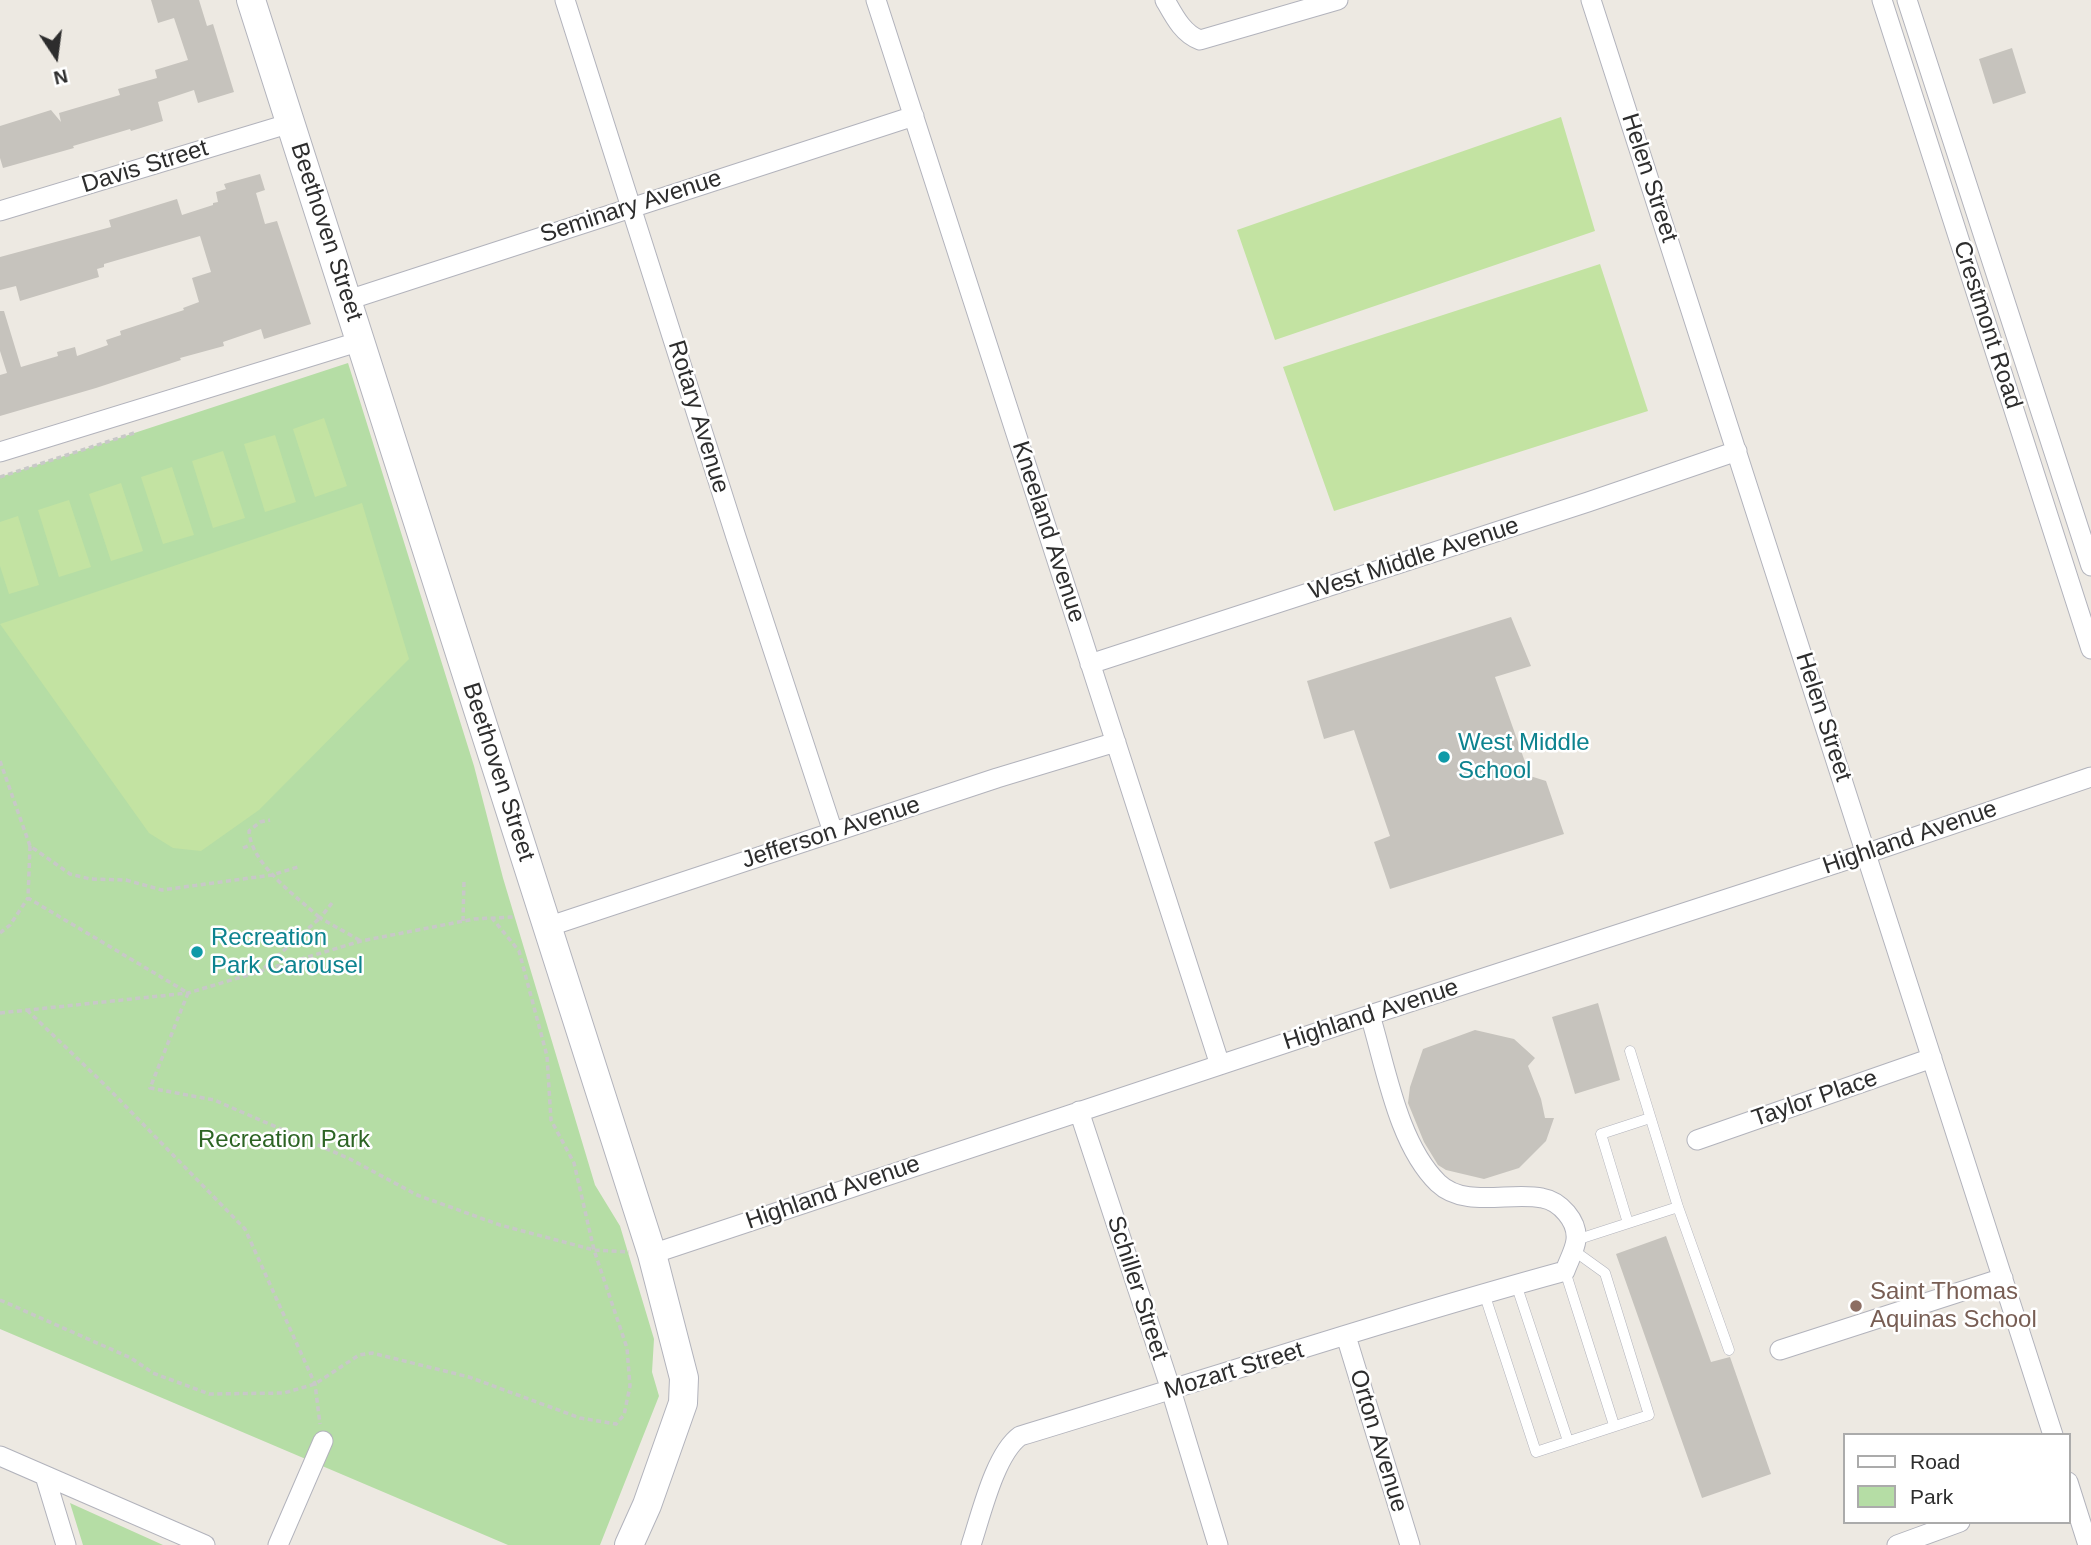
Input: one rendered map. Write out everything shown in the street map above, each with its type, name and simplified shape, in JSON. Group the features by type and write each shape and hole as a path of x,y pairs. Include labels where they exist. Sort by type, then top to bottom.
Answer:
{"street":[{"name":"Beethoven Street","path":"251,0 652,1254 684,1378 683,1403 647,1505 629,1545"},
{"name":"Rotary Avenue","path":"565,0 833,832"},
{"name":"Kneeland Avenue","path":"876,0 1220,1065"},
{"path":"1166,0 1184,31 1200,40 1338,0"},
{"name":"Helen Street","path":"1591,0 1868,853 2052,1433"},
{"name":"Crestmont Road","path":"1882,0 2091,649"},
{"name":"Crestmont Road","path":"1908,0 2091,566"},
{"name":"Seminary Avenue","path":"348,300 914,116"},
{"name":"Davis Street","path":"0,211 291,123"},
{"path":"1938,175 1962,168"},
{"path":"0,452 361,341"},
{"path":"2030,458 2053,450"},
{"name":"West Middle Avenue","path":"1090,664 1737,451"},
{"name":"Jefferson Avenue","path":"547,927 997,778 1116,742"},
{"name":"Highland Avenue","path":"652,1254 2091,777"},
{"path":"1370,1015 1407,1140 1424,1167 1440,1185 1458,1195 1543,1198 1559,1206 1572,1219 1575,1244 1565,1271"},
{"name":"Taylor Place","path":"1698,1140 1932,1058"},
{"name":"Schiller Street","path":"1079,1111 1171,1390 1218,1545"},
{"name":"Mozart Street","path":"971,1545 1002,1458 1013,1441 1020,1436 1484,1293 1565,1271"},
{"path":"1780,1350 2003,1278"},
{"name":"Orton Avenue","path":"1346,1336 1410,1545"},
{"path":"278,1545 323,1441"},
{"path":"0,1457 205,1545"},
{"path":"45,1476 66,1545"},
{"path":"2070,1489 2088,1545"},
{"path":"1897,1545 1955,1524"}],"lane":[{"path":"1630,1051 1678,1207 1729,1350"},
{"path":"1628,1223 1601,1134 1650,1118"},
{"path":"1484,1293 1536,1452 1649,1415 1605,1273 1575,1244 1678,1207"},
{"path":"1565,1271 1614,1425"},
{"path":"1516,1284 1567,1441"}],"path":[{"path":"0,477 142,431"},
{"path":"0,761 30,846 28,898 10,925 0,933"},
{"path":"270,820 260,822 249,831 250,845 272,874 320,918 361,941"},
{"path":"243,848 250,845"},
{"path":"30,846 70,874 90,879 126,880 162,890 272,874 298,867"},
{"path":"463,921 464,881"},
{"path":"28,898 188,993"},
{"path":"261,971 320,918 332,903"},
{"path":"0,1013 188,993 361,941 463,921 515,916"},
{"path":"0,1300 131,1358 153,1373 209,1394 284,1393 315,1384 359,1355 372,1353 469,1377 580,1418 617,1424 624,1415 631,1386 627,1348 594,1250 574,1163 551,1120 547,1056 519,951 492,918"},
{"path":"188,993 150,1088 214,1100 350,1159 417,1195 500,1224 594,1250 652,1254"},
{"path":"27,1010 106,1086 245,1229 315,1384 323,1441"}],"green space":[{"path":"1561,117 1595,231 1275,340 1237,230"},
{"path":"1600,264 1648,411 1334,511 1283,367"},
{"name":"Recreation Park","path":"348,363 474,766 503,878 595,1185 620,1226 654,1339 652,1372 659,1396 600,1545 508,1545 0,1329 0,477"},
{"path":"324,418 347,486 315,497 293,429"},
{"path":"275,435 296,502 265,512 244,444"},
{"path":"223,451 245,518 213,528 192,461"},
{"path":"172,467 194,535 163,544 141,477"},
{"path":"121,483 143,551 111,561 89,494"},
{"path":"69,500 91,567 59,577 38,510"},
{"path":"362,503 409,659 259,810 201,851 173,848 149,833 0,624"},
{"path":"18,516 39,585 9,594 0,566 0,522"},
{"path":"70,1503 163,1545 83,1545"}],"building":[{"path":"151,0 199,0 207,26 213,24 234,92 198,103 194,90 158,102 163,121 3,168 0,158 0,126 51,110 61,122 59,113 120,95 118,89 157,78 155,70 188,60 174,18 158,23"},
{"path":"2012,48 2026,93 1993,104 1979,59"},
{"path":"260,174 265,190 256,193 265,224 277,221 311,324 264,339 261,329 223,342 224,346 0,416 0,375 7,373 0,351 0,311 4,311 21,367 58,356 57,352 75,347 77,356 108,345 106,340 121,335 120,331 184,310 183,308 199,302 192,278 211,272 200,236 104,264 104,267 97,269 99,277 20,301 16,286 0,290 0,257 111,227 109,220 177,199 182,215 218,202 216,192 226,189 224,184"},
{"name":"West Middle School","path":"1511,617 1531,666 1495,677 1530,776 1546,781 1564,834 1390,889 1374,842 1390,836 1354,730 1324,739 1307,681"},
{"path":"1598,1003 1620,1080 1575,1094 1552,1017"},
{"path":"1475,1030 1514,1039 1535,1058 1528,1066 1541,1099 1545,1118 1554,1118 1546,1141 1519,1168 1484,1179 1446,1170 1438,1165 1424,1142 1408,1103 1410,1087 1423,1049"},
{"path":"1666,1236 1711,1362 1730,1357 1771,1474 1702,1498 1616,1254"}],"place":[{"name":"West Middle School","path":"1444,757"},
{"name":"Recreation Park Carousel","path":"197,952"},
{"name":"Saint Thomas Aquinas School","path":"1856,1306"}]}
